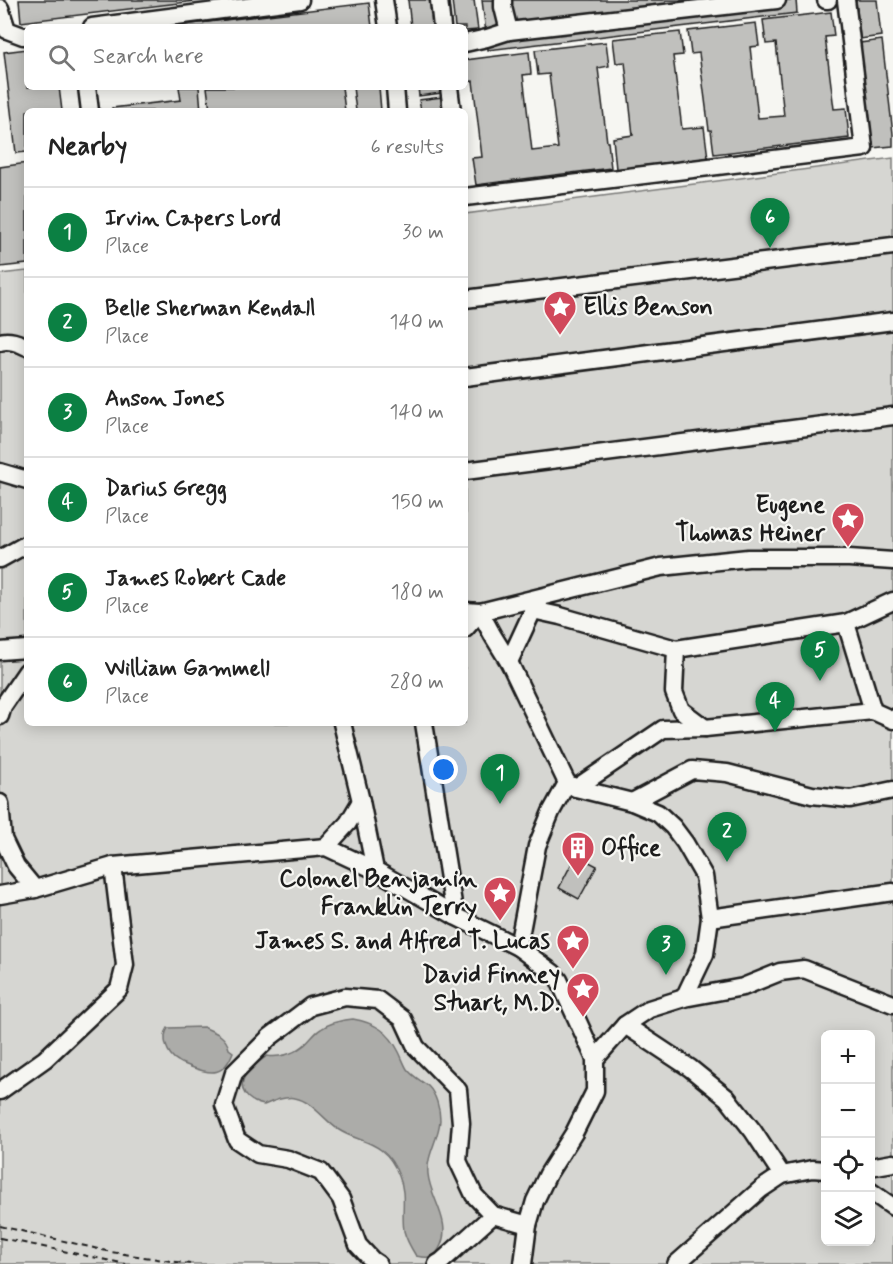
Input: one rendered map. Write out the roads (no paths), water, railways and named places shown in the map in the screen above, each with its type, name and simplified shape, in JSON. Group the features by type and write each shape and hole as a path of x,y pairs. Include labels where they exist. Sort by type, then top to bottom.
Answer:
{"lane":[{"path":"115,24 300,0"},
{"path":"384,0 388,24"},
{"path":"439,0 442,24"},
{"path":"503,0 509,32"},
{"path":"468,42 509,32 776,0"},
{"path":"468,197 864,148 846,0"},
{"path":"0,8 7,30 24,36"},
{"path":"87,90 90,108"},
{"path":"395,90 397,108"},
{"path":"449,90 452,108"},
{"path":"468,299 893,246"},
{"path":"468,377 893,321"},
{"path":"0,342 24,346"},
{"path":"468,471 893,416"},
{"path":"0,472 24,479"},
{"path":"0,559 24,546"},
{"path":"684,998 705,954 710,918 704,876 673,826 658,813 632,801 572,786 509,662 472,611 537,603 661,567 748,558 849,558 893,561"},
{"path":"537,603 560,616 676,649 846,623 893,601"},
{"path":"509,662 537,603"},
{"path":"846,623 873,711"},
{"path":"0,651 24,649"},
{"path":"663,729 674,692 676,649"},
{"path":"0,716 3,706 24,675"},
{"path":"674,692 681,710 705,728"},
{"path":"518,947 537,846 551,812 572,786 663,729 705,728 873,711 893,720"},
{"path":"343,726 375,870"},
{"path":"424,726 455,916"},
{"path":"632,801 692,770 727,773 812,795 850,799 893,790"},
{"path":"326,847 348,823 361,801"},
{"path":"0,803 3,839 16,866 35,889"},
{"path":"0,895 35,889 113,866 326,847 375,870 455,916 518,947 559,980 595,1059 595,1091 535,1201 528,1225 523,1264"},
{"path":"0,1091 45,1059 119,989 125,965 113,866"},
{"path":"710,918 893,892"},
{"path":"595,1059 625,1026 649,1009 684,998 743,987 780,972 804,969 893,1004"},
{"path":"378,1264 358,1245 341,1198 321,1172 288,1159 258,1154 237,1140 224,1105 234,1073 270,1037 311,1006 345,997 378,1000 403,1019 416,1047 458,1090 461,1123 458,1161 474,1195 493,1215 528,1225"},
{"path":"625,1026 690,1068 727,1098 753,1131 782,1175"},
{"path":"875,1166 893,1163"},
{"path":"676,1264 761,1189 782,1175 812,1169 821,1170"},
{"path":"871,1192 893,1207"},
{"path":"437,1264 493,1215"}],"place":[{"name":"William Gammell","path":"770,248"},
{"name":"Ellis Benson","path":"560,336"},
{"name":"Eugene Thomas Heiner","path":"848,548"},
{"name":"James Robert Cade","path":"820,681"},
{"name":"Darius Gregg","path":"775,732"},
{"name":"Irvin Capers Lord","path":"500,804"},
{"name":"Belle Sherman Kendall","path":"727,862"},
{"name":"Office","path":"578,877"},
{"name":"Colonel Benjamin Franklin Terry","path":"500,922"},
{"name":"James S. and Alfred T. Lucas","path":"573,970"},
{"name":"Anson Jones","path":"666,975"},
{"name":"David Finney Stuart, M.D.","path":"583,1018"}]}
